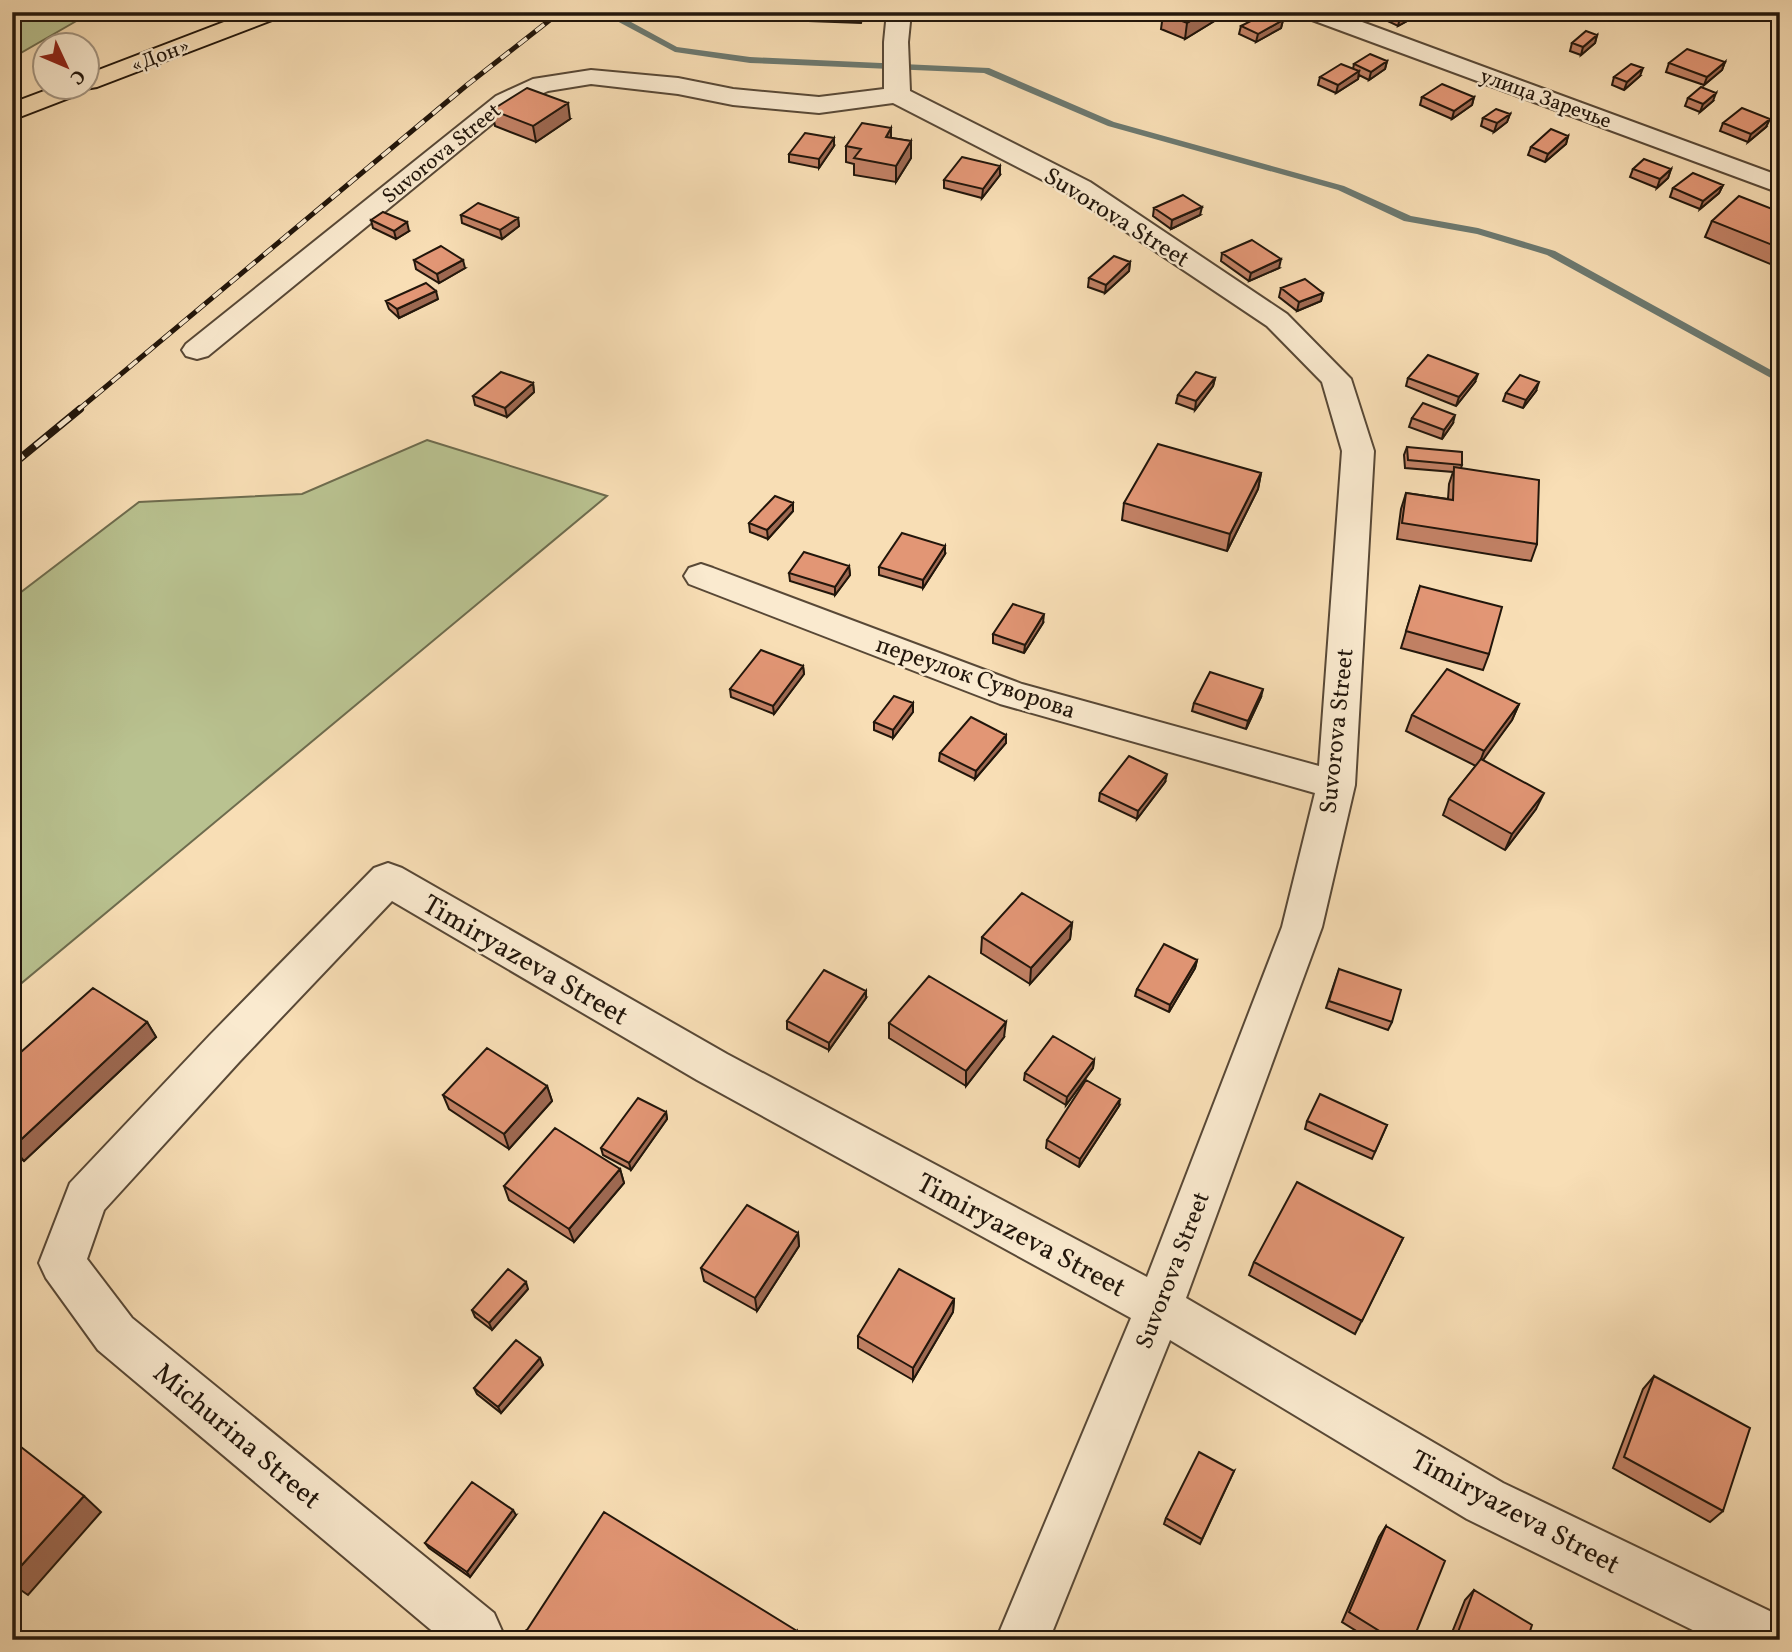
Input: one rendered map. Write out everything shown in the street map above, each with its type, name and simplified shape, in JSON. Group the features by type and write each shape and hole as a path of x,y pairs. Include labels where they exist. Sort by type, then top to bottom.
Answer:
{"highway":[{"name":"«Дон»","path":"102,77 272,12"},
{"path":"12,112 37,102"}],"street":[{"path":"897,95 896,42 899,12"},
{"name":"улица Заречье","path":"1330,15 1780,184"},
{"name":"Suvorova Street","path":"197,350 505,101 542,84 591,77 678,86 733,97 819,105 897,95 1080,188 1277,320 1336,379 1358,451 1336,785 1302,927 1159,1308 1022,1640"},
{"name":"переулок Суворова","path":"701,576 1013,695 1336,785"},
{"name":"Timiryazeva Street","path":"388,879 712,1067 1159,1308 1485,1501 1771,1640"},
{"name":"Michurina Street","path":"388,879 225,1048 86,1198 62,1263 115,1334 475,1632 480,1640"}],"green space":[{"path":"92,12 57,32 32,32 32,46 12,58 12,13"},
{"path":"427,440 607,496 12,991 12,599 139,502 302,494"}],"building":[{"path":"1205,12 1187,23 1163,14"},
{"path":"1387,12 1410,12 1400,18"},
{"path":"1266,13 1283,20 1258,34 1241,26"},
{"path":"1586,31 1597,35 1583,47 1572,43"},
{"path":"1687,49 1725,62 1707,77 1669,63"},
{"path":"1370,54 1387,61 1371,72 1354,64"},
{"path":"1341,64 1359,71 1338,85 1320,77"},
{"path":"1631,64 1643,68 1627,82 1614,77"},
{"path":"1442,84 1474,97 1454,111 1422,97"},
{"path":"1701,87 1716,93 1703,104 1688,98"},
{"path":"527,88 568,103 533,126 492,110"},
{"path":"1742,108 1770,119 1751,134 1723,123"},
{"path":"1496,109 1510,114 1497,123 1483,118"},
{"path":"862,123 891,128 886,137 911,141 896,166 854,158 861,149 846,146"},
{"path":"1551,129 1568,136 1548,154 1531,147"},
{"path":"805,133 834,138 819,159 789,154"},
{"path":"962,157 1000,166 983,189 944,180"},
{"path":"1644,159 1671,169 1660,179 1633,169"},
{"path":"1693,173 1723,185 1703,201 1673,188"},
{"path":"1183,195 1202,207 1172,220 1154,208"},
{"path":"1739,196 1780,212 1780,248 1712,221"},
{"path":"478,203 518,218 500,230 461,215"},
{"path":"383,212 407,222 394,231 371,220"},
{"path":"1252,240 1281,259 1251,273 1222,253"},
{"path":"441,246 463,260 437,274 414,260"},
{"path":"1114,256 1130,262 1106,285 1089,278"},
{"path":"1305,279 1323,293 1299,302 1281,288"},
{"path":"426,283 436,291 397,309 386,301"},
{"path":"1428,355 1478,374 1459,397 1408,378"},
{"path":"501,372 533,383 505,408 473,396"},
{"path":"1196,372 1215,378 1196,401 1178,395"},
{"path":"1520,375 1539,382 1526,400 1506,393"},
{"path":"1423,403 1455,415 1444,430 1412,418"},
{"path":"1158,444 1261,473 1230,534 1124,503"},
{"path":"1407,447 1462,452 1462,465 1408,460"},
{"path":"1454,467 1539,480 1537,544 1402,523 1406,493 1453,500"},
{"path":"775,496 793,503 767,530 749,523"},
{"path":"902,533 945,546 923,580 879,567"},
{"path":"804,552 849,566 835,587 789,573"},
{"path":"1420,586 1502,607 1489,654 1406,631"},
{"path":"1013,604 1044,614 1025,645 993,634"},
{"path":"761,650 803,666 773,706 730,689"},
{"path":"1447,669 1519,704 1484,751 1412,715"},
{"path":"1210,672 1263,689 1248,721 1194,703"},
{"path":"894,696 913,703 893,730 874,722"},
{"path":"971,717 1006,735 976,771 940,753"},
{"path":"1129,756 1167,774 1138,811 1100,793"},
{"path":"1481,759 1544,793 1512,834 1449,799"},
{"path":"1022,893 1072,923 1031,968 982,937"},
{"path":"1164,944 1197,960 1170,1005 1137,989"},
{"path":"1339,969 1401,990 1392,1022 1329,1001"},
{"path":"824,970 866,991 829,1043 787,1021"},
{"path":"929,976 1006,1022 966,1071 889,1023"},
{"path":"93,988 147,1022 13,1147 12,1060"},
{"path":"1053,1036 1094,1060 1067,1097 1025,1073"},
{"path":"487,1048 547,1086 504,1134 443,1095"},
{"path":"1086,1080 1120,1099 1080,1159 1047,1140"},
{"path":"1320,1094 1387,1125 1375,1152 1307,1121"},
{"path":"638,1098 666,1112 629,1163 601,1148"},
{"path":"555,1128 620,1169 569,1229 504,1186"},
{"path":"1297,1182 1403,1238 1362,1321 1254,1262"},
{"path":"747,1205 798,1233 755,1298 701,1268"},
{"path":"508,1269 526,1282 489,1323 472,1310"},
{"path":"899,1269 954,1299 913,1368 858,1336"},
{"path":"516,1340 540,1358 498,1407 474,1388"},
{"path":"1654,1376 1750,1428 1723,1511 1624,1457"},
{"path":"12,1440 84,1496 12,1576"},
{"path":"1199,1452 1234,1471 1202,1539 1166,1518"},
{"path":"472,1482 513,1510 467,1572 425,1543"},
{"path":"604,1512 797,1631 791,1640 542,1640 527,1630"},
{"path":"1386,1526 1445,1561 1413,1640 1394,1640 1349,1612"},
{"path":"1474,1590 1532,1625 1527,1640 1455,1640"}],"waterway":[{"path":"578,12 617,18 675,49 750,60 986,70 1111,124 1341,188 1408,219 1478,231 1551,253 1780,380"}],"railway":[{"path":"78,410 467,85 560,12"},
{"path":"12,465 80,409"}]}
